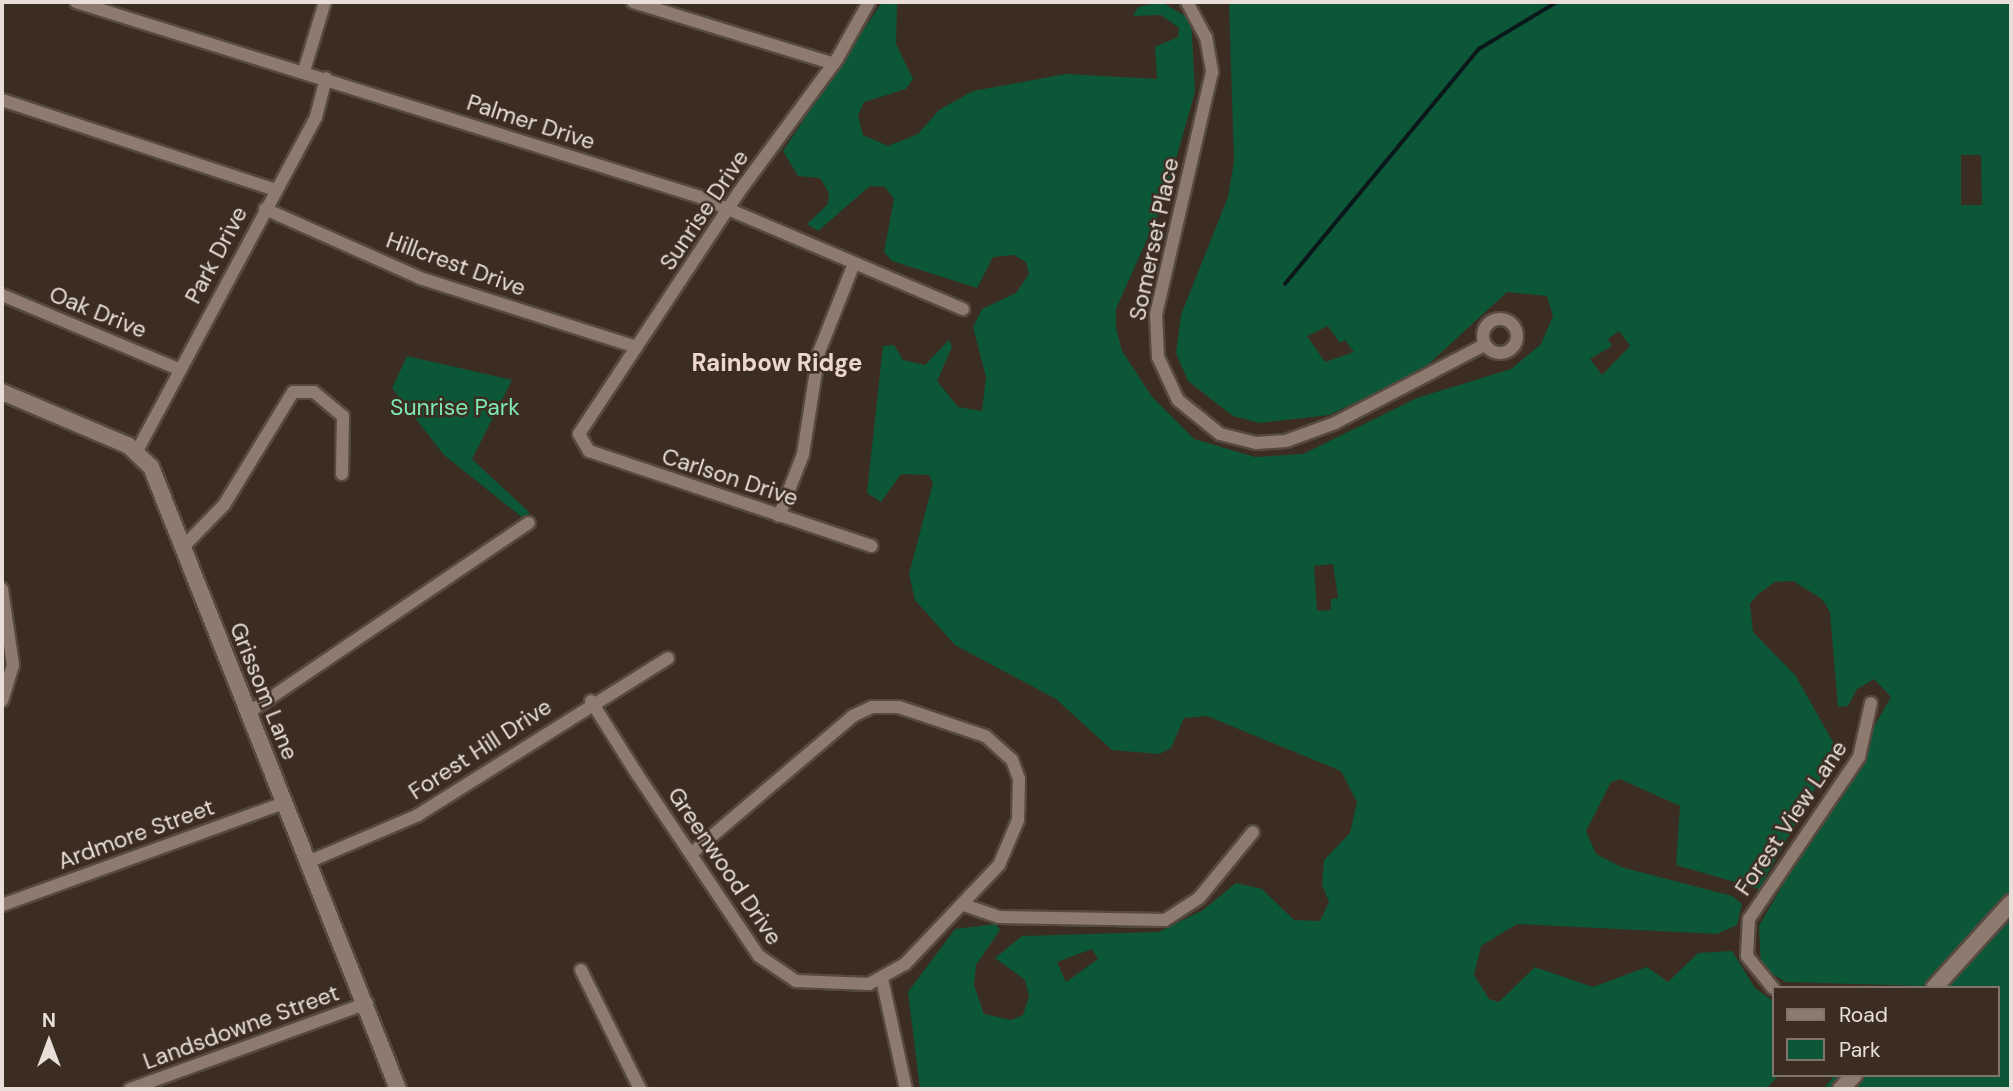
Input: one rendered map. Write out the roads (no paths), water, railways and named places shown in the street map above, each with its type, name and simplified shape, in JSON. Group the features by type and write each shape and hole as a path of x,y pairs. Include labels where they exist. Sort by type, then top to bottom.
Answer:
{"street":[{"name":"Palmer Drive","path":"76,2 304,71 730,209 853,266 963,309"},
{"path":"304,71 325,2"},
{"path":"633,2 834,64"},
{"name":"Sunrise Drive","path":"580,443 580,428 730,209 834,64 869,2"},
{"name":"Somerset Place","path":"1187,2 1206,37 1212,72 1156,314 1158,357 1178,400 1220,434 1256,443 1286,441 1335,423 1482,346"},
{"name":"Park Drive","path":"137,451 178,369 316,117 326,78"},
{"path":"2,100 276,190"},
{"name":"Hillcrest Drive","path":"265,209 420,278 636,347"},
{"path":"779,516 803,454 819,352 853,266"},
{"name":"Oak Drive","path":"2,295 178,369"},
{"path":"2,392 137,451"},
{"path":"183,547 224,505 293,392 314,392 343,416 342,474"},
{"name":"Carlson Drive","path":"580,443 589,452 871,546"},
{"name":"Grissom Lane","path":"137,451 151,467 367,1003 398,1089"},
{"path":"248,713 529,523"},
{"path":"2,589 13,665 2,699"},
{"name":"Forest Hill Drive","path":"308,862 418,815 591,701 668,658"},
{"name":"Greenwood Drive","path":"591,701 691,854 771,969 803,982 858,985 882,979"},
{"name":"Forest View Lane","path":"1772,987 1747,956 1749,919 1859,757 1871,703"},
{"path":"691,854 853,716 873,707 899,707 985,736 1016,768 1020,807 1014,834 999,865 964,905 882,979 906,1089"},
{"name":"Ardmore Street","path":"2,905 285,803"},
{"path":"964,905 999,917 1165,920 1199,898 1253,832"},
{"path":"1936,986 2011,903"},
{"path":"581,970 640,1089"},
{"name":"Landsdowne Street","path":"130,1089 367,1003"}],"waterway":[{"path":"1285,284 1479,49 1557,2"}],"district":[{"name":"Rainbow Ridge","path":"777,363"}],"park label":[{"name":"Sunrise Park","path":"455,407"}]}
